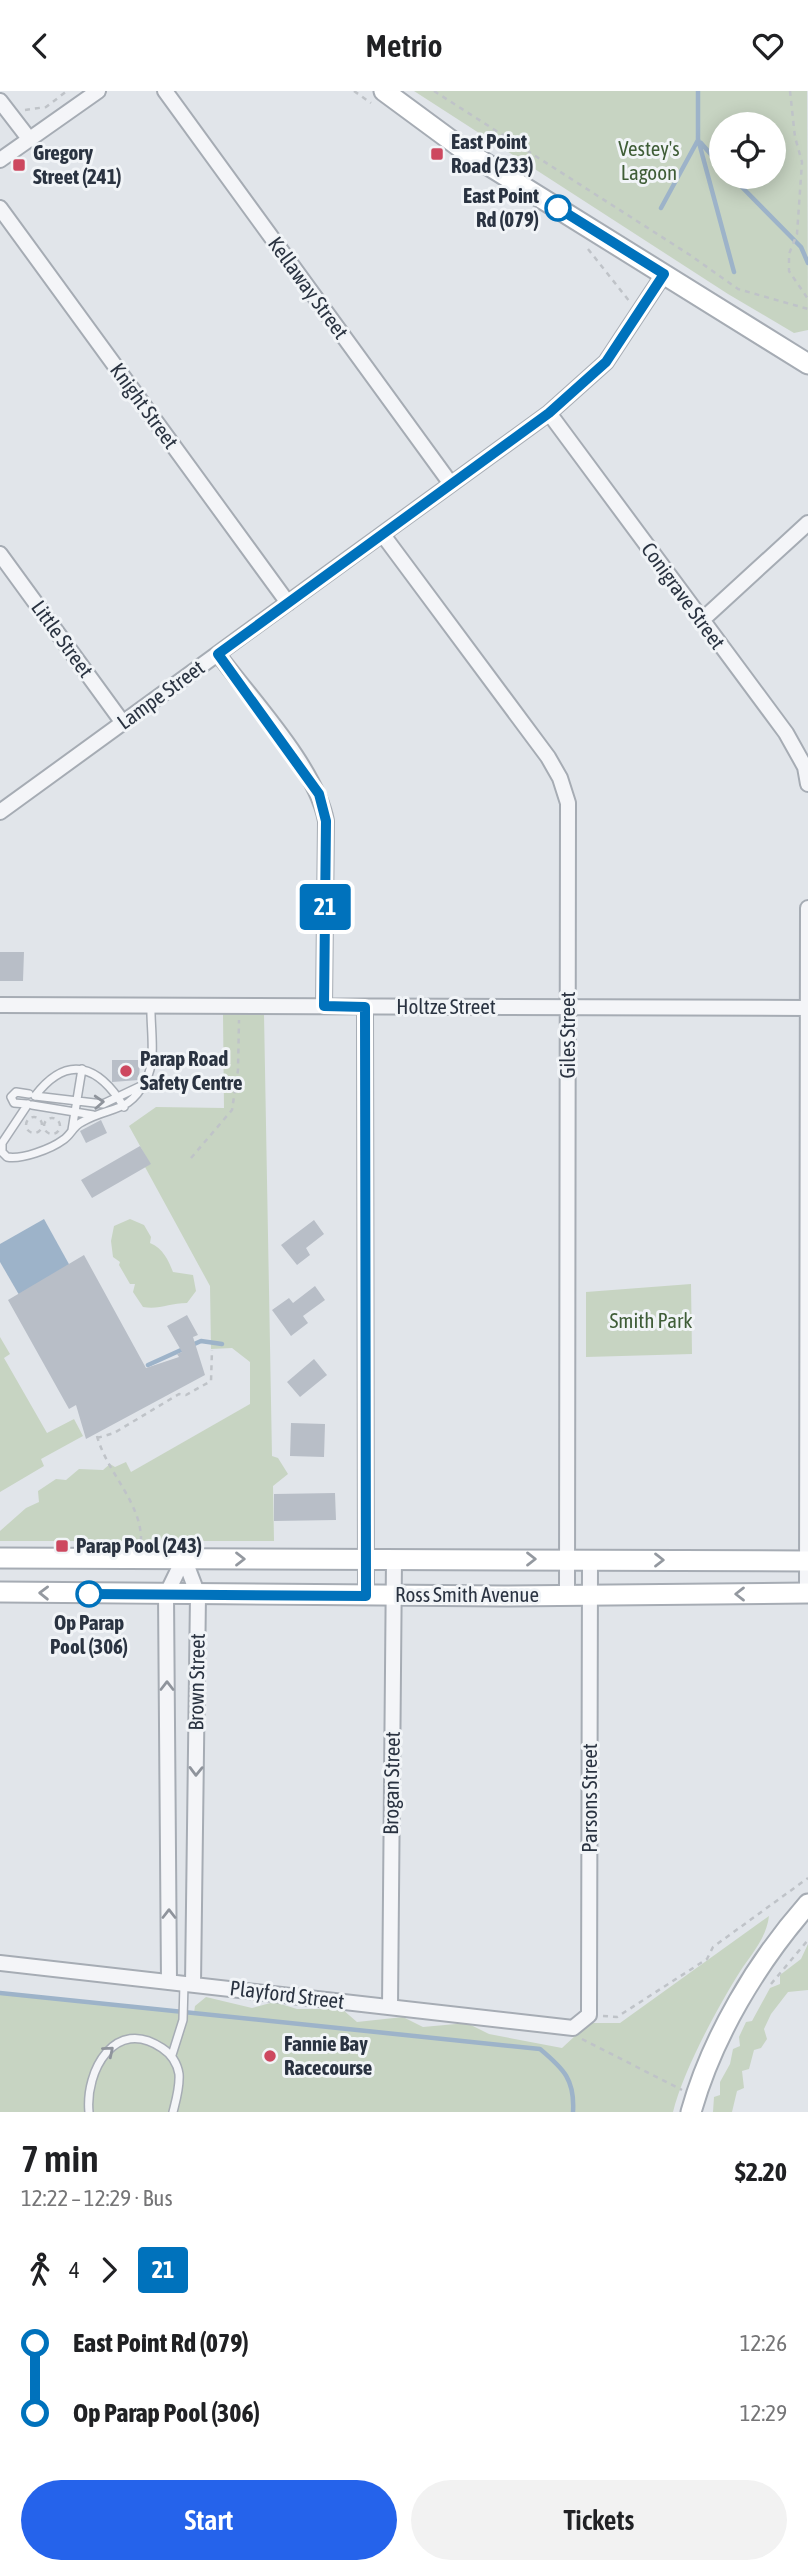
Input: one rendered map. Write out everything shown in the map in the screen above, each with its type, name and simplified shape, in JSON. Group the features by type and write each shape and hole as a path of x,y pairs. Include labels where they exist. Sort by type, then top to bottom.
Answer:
{"street":[{"path":"0,160 98,91"},
{"name":"Kellaway Street","path":"165,91 451,484"},
{"path":"384,91 464,150 808,364"},
{"path":"0,101 30,140"},
{"name":"Knight Street","path":"0,208 288,603"},
{"name":"Lampe Street","path":"0,813 549,413 606,362 664,274"},
{"name":"Conigrave Street","path":"549,413 786,733 806,767 808,784"},
{"path":"701,621 808,523"},
{"name":"Giles Street","path":"383,535 516,713 561,778 569,821 567,1594"},
{"name":"Little Street","path":"0,554 123,723"},
{"path":"218,654 310,778 323,805 326,821 324,1006"},
{"path":"807,1593 808,908"},
{"name":"Holtze Street","path":"0,1005 807,1008"},
{"path":"365,1007 366,1596"},
{"name":"Ross Smith Avenue","path":"0,1558 807,1561"},
{"name":"Brown Street","path":"182,1983 166,1595 184,1558"},
{"name":"Brown Street","path":"182,1983 198,1595 184,1558"},
{"name":"Brogan Street","path":"390,2007 394,1559"},
{"name":"Parsons Street","path":"589,2015 590,1560"},
{"name":"Ross Smith Avenue","path":"0,1593 366,1596 807,1593"},
{"path":"760,1984 780,1939 808,1904"},
{"path":"694,2105 721,2037 760,1984 778,1947 808,1917"},
{"name":"Playford Street","path":"0,1963 573,2028"},
{"path":"573,2028 589,2015"}],"lane":[{"path":"33,1095 36,1101 29,1104 2,1143 2,1152 7,1157 16,1158 55,1145 82,1122 124,1107 143,1085 150,1067 151,1005"},
{"path":"33,1095 54,1076 82,1069 99,1076 124,1107"},
{"path":"72,1130 82,1069"},
{"path":"101,1115 14,1103 11,1097 16,1092 103,1104 143,1085"},
{"path":"64,1111 72,1130"},
{"path":"172,2055 183,2020 182,1983"},
{"path":"89,2112 87,2096 101,2057 113,2045 131,2039 150,2040 172,2055 179,2073 173,2112"}],"path":[{"path":"12,117 20,111 46,107 67,91"},
{"path":"434,91 738,289 808,309"},
{"path":"790,91 795,138 802,162 797,234 789,254 789,271 808,299"},
{"path":"191,1158 232,1110 238,1070 240,1005"},
{"path":"43,1126 32,1133 27,1130 26,1123 35,1117 43,1126 46,1131 53,1134 60,1125 51,1118 43,1126"},
{"path":"141,1544 141,1522 102,1454 97,1437 114,1433 179,1394 186,1395 211,1381 212,1350"},
{"path":"589,2015 617,2017 707,1959 713,1947 808,1878"},
{"path":"760,1984 808,1940"},
{"path":"573,2028 586,2043 694,2105"}],"green space":[{"name":"Vestey's Lagoon","path":"414,91 807,91 808,330 794,333 728,294"},
{"path":"223,1014 264,1014 272,1456 278,1458 288,1474 273,1486 274,1541 0,1541 0,1531 26,1508 39,1502 38,1491 56,1479 66,1480 79,1469 103,1470 110,1464 115,1467 126,1462 131,1472 250,1404 250,1362 232,1348 211,1349 210,1286 145,1167 150,1164 129,1126 156,1107 224,1108"},
{"path":"130,1219 144,1225 151,1237 150,1243 162,1251 173,1272 193,1275 196,1291 187,1303 143,1307 133,1292 135,1284 130,1284 119,1265 120,1262 113,1257 111,1241 114,1226"},
{"name":"Smith Park","path":"691,1284 692,1354 586,1357 586,1292"},
{"path":"0,1337 10,1354 4,1358 47,1433 74,1419 83,1436 41,1459 44,1466 0,1492"},
{"name":"Fannie Bay Racecourse","path":"769,1916 760,1941 700,2043 673,2112 0,2112 0,1993 194,2013 195,2006 206,1997 252,2008 274,2002 297,2009 342,2009 357,2022 403,2017 423,2027 467,2023 489,2034 562,2048 589,2023 620,2023"},
{"path":"808,1944 808,1990 788,1992 771,2014 764,2029 767,2039 761,2048 754,2050 749,2069 742,2071 744,2088 737,2091 732,2112 713,2112 714,2097 720,2095 720,2082 730,2064 733,2049 740,2046 739,2037 746,2022 752,2021 770,1988 780,1984 780,1975 801,1959"}],"water":[{"path":"44,1219 101,1322 51,1350 0,1262 0,1244"}],"building":[{"path":"0,952 24,952 23,981 0,981"},
{"name":"Parap Road Safety Centre","path":"112,1060 140,1060 139,1080 112,1082"},
{"path":"101,1120 107,1133 86,1143 80,1131"},
{"path":"140,1146 151,1164 92,1198 81,1180"},
{"path":"314,1220 324,1234 306,1248 310,1255 297,1265 281,1245"},
{"path":"84,1255 146,1368 179,1357 177,1354 182,1352 167,1326 187,1315 198,1335 193,1337 205,1375 86,1439 76,1405 69,1409 8,1300"},
{"path":"315,1286 325,1300 303,1316 308,1323 291,1336 272,1310 289,1298 293,1303"},
{"path":"314,1359 327,1375 300,1397 287,1382"},
{"path":"291,1423 325,1424 324,1457 290,1456"},
{"path":"335,1493 336,1520 274,1521 274,1494"}],"waterway":[{"path":"698,91 698,139 734,272"},
{"path":"661,208 698,140"},
{"path":"701,143 709,152"},
{"path":"744,189 801,247 808,263"},
{"path":"148,1365 201,1341 222,1344"},
{"path":"0,1993 540,2049 562,2069 570,2083 573,2112"}],"bus line":[{"name":"21","path":"89,1594 366,1596 365,1007 324,1006 326,821 319,794 218,654 549,413 606,362 664,274 558,208"}],"place":[{"name":"East Point Road (233)","path":"437,154"},
{"name":"Gregory Street (241)","path":"19,165"},
{"name":"East Point Rd (079)","path":"558,208"},
{"name":"Parap Road Safety Centre","path":"126,1071"},
{"name":"Parap Pool (243)","path":"62,1546"},
{"name":"Op Parap Pool (306)","path":"89,1594"},
{"name":"Fannie Bay Racecourse","path":"270,2056"}]}
